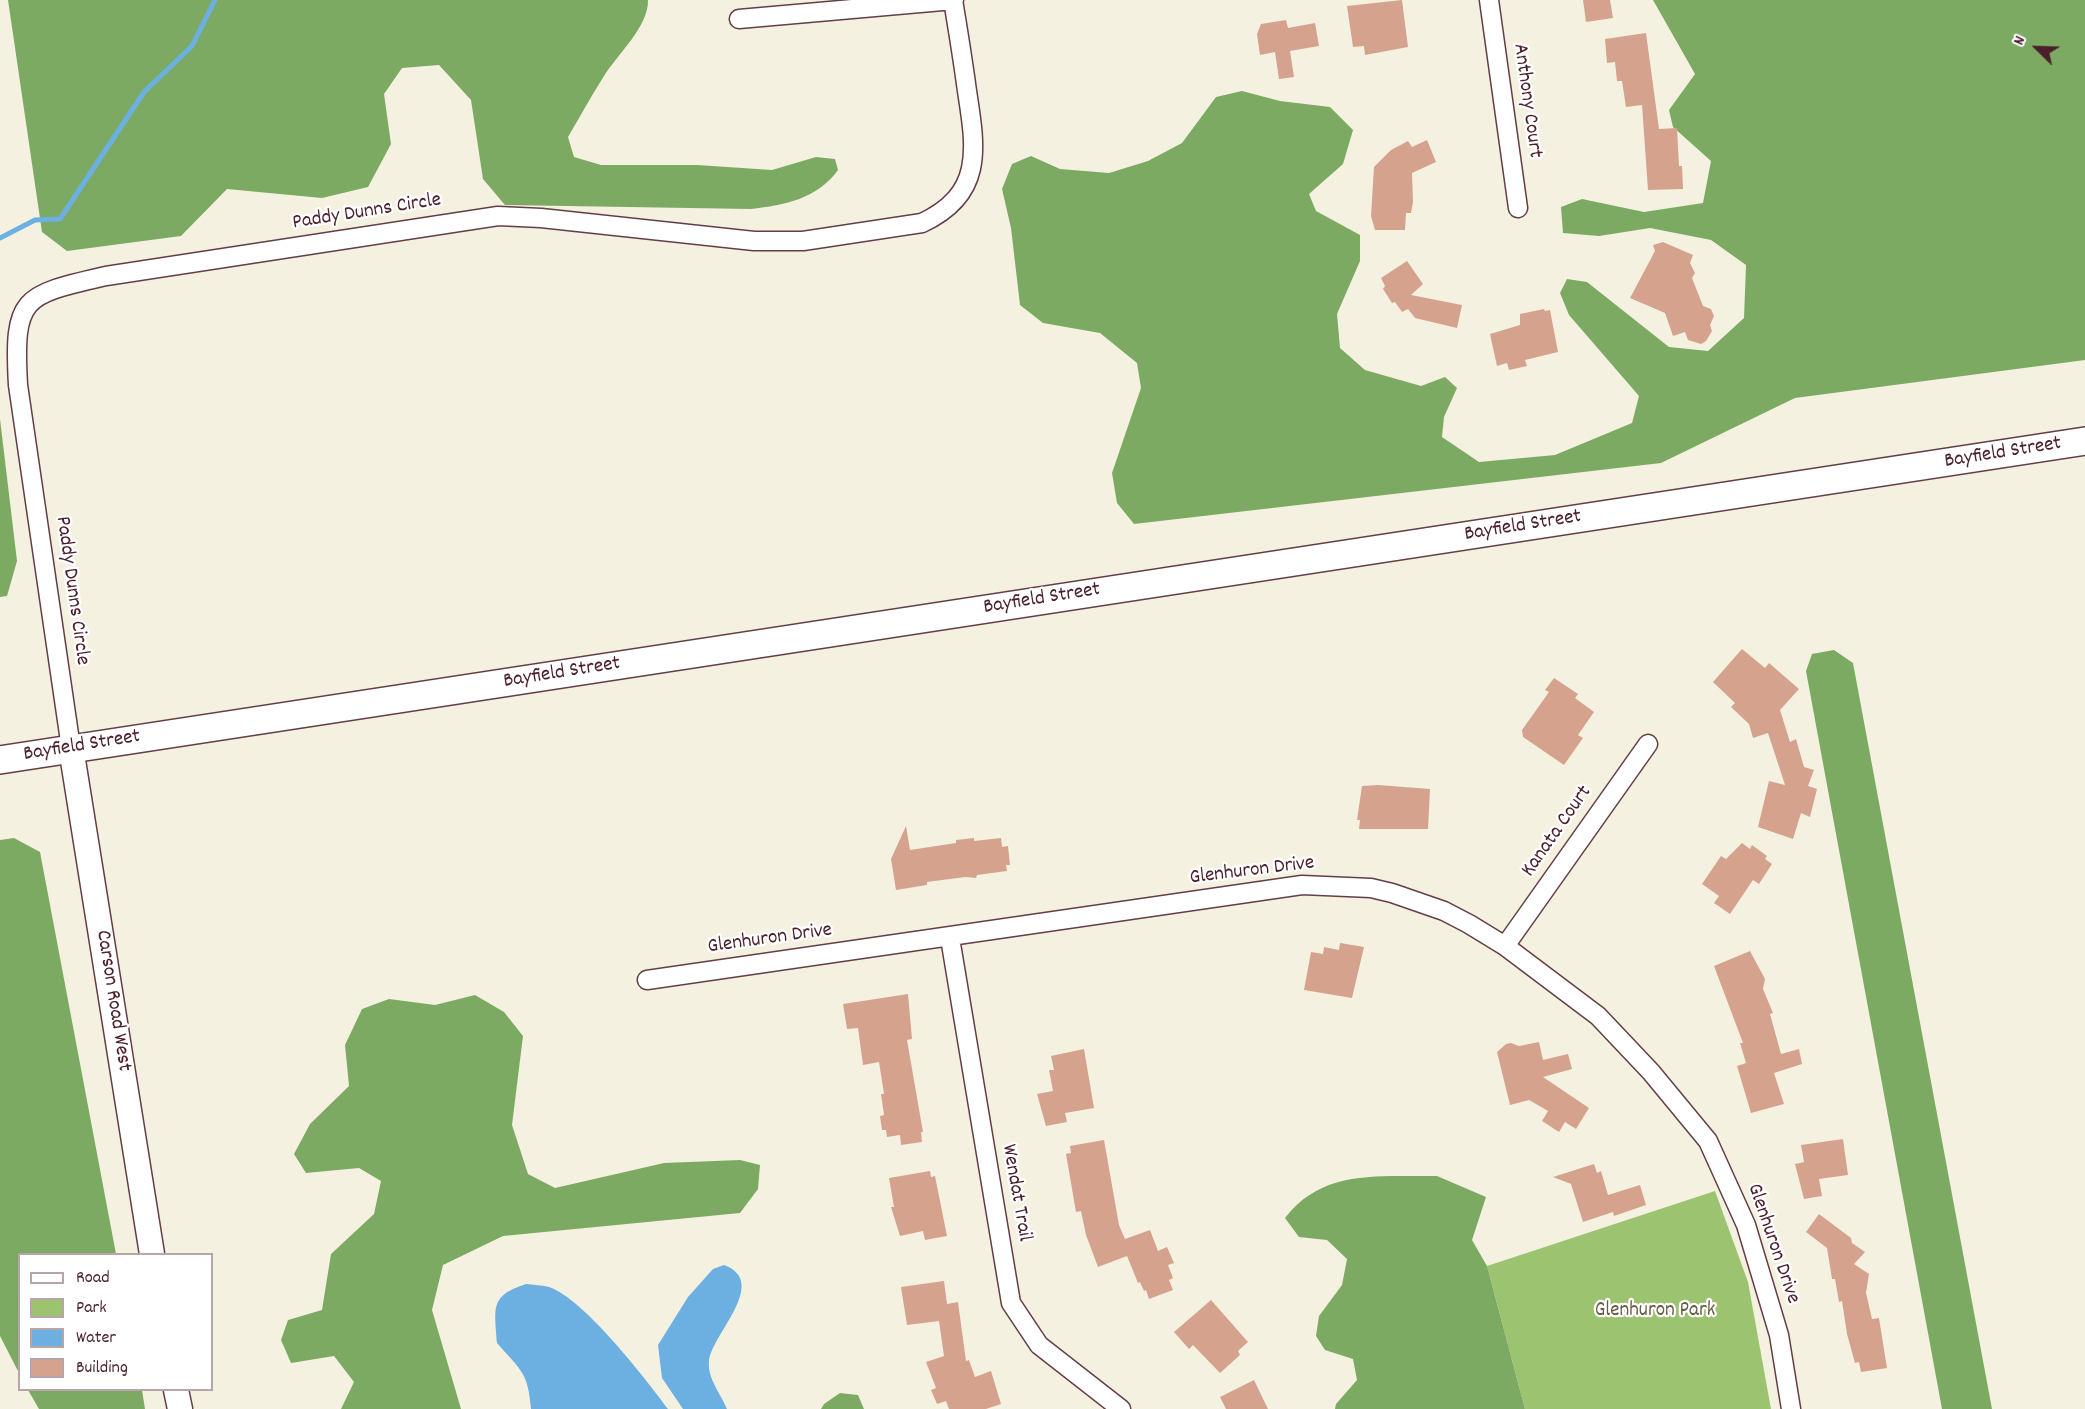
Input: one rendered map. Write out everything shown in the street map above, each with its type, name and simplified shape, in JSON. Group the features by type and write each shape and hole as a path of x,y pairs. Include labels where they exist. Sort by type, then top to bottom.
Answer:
{"main road":[{"name":"Bayfield Street","path":"0,760 2085,441"}],"street":[{"path":"740,19 954,0"},
{"name":"Paddy Dunns Circle","path":"71,748 18,385 16,343 18,322 26,305 35,297 49,289 106,276 498,216 542,218 754,241 803,241 922,223 940,214 956,200 964,189 974,164 975,140 954,0"},
{"name":"Anthony Court","path":"1489,0 1518,208"},
{"name":"Kanata Court","path":"1505,946 1648,744"},
{"name":"Carson Road West","path":"71,748 152,1253"},
{"name":"Glenhuron Drive","path":"647,980 950,938 1302,885 1371,888 1418,901 1469,924 1505,946 1598,1016 1651,1072 1708,1141 1746,1225 1779,1335 1791,1409"},
{"name":"Wendat Trail","path":"950,938 1011,1303 1026,1329 1046,1351 1121,1409"},
{"path":"176,1391 180,1409"}],"green space":[{"path":"8,0 648,0 647,10 638,30 604,76 568,137 574,157 601,165 697,165 772,170 816,157 835,159 838,170 820,188 799,199 751,209 505,205 483,179 471,100 439,65 402,68 384,94 391,144 368,187 322,198 227,189 181,236 67,251 42,232"},
{"path":"1653,0 2085,0 2085,360 1795,398 1661,463 1134,524 1117,503 1112,473 1141,388 1137,363 1100,333 1043,323 1020,305 1011,228 1002,189 1012,164 1031,156 1060,169 1109,173 1148,161 1182,143 1216,97 1242,91 1280,101 1330,107 1353,130 1343,164 1309,194 1316,211 1360,235 1360,261 1337,314 1340,348 1365,370 1421,386 1445,377 1457,388 1444,417 1442,437 1479,462 1555,455 1632,423 1639,396 1569,315 1560,293 1567,279 1587,282 1669,347 1708,351 1744,318 1746,265 1711,240 1650,228 1599,236 1563,233 1561,207 1582,199 1644,212 1703,203 1711,161 1673,127 1669,110 1695,74"},
{"path":"0,419 17,561 7,596 0,597"},
{"path":"1834,650 1853,663 1992,1409 1942,1409 1806,671 1812,654"},
{"path":"14,838 40,852 116,1253 18,1253 18,1371 0,1336 0,840"},
{"path":"475,995 504,1012 523,1036 512,1125 528,1174 555,1188 664,1163 740,1160 760,1165 758,1189 740,1213 503,1236 443,1265 432,1310 461,1409 341,1409 354,1382 334,1356 291,1363 281,1340 288,1320 322,1310 331,1254 374,1214 381,1181 359,1168 306,1173 294,1154 310,1124 349,1086 345,1045 362,1009 389,999 435,1005"},
{"path":"1437,1176 1486,1197 1472,1240 1487,1266 1525,1409 1335,1409 1336,1404 1357,1380 1353,1359 1325,1350 1316,1336 1319,1316 1342,1285 1347,1259 1327,1240 1299,1237 1285,1218 1300,1202 1317,1190 1335,1183 1374,1177"},
{"name":"Glenhuron Park","path":"1715,1191 1748,1282 1771,1409 1525,1409 1487,1266"},
{"path":"29,1391 142,1391 145,1409 39,1409"},
{"path":"840,1393 858,1395 864,1409 821,1409 824,1404"}],"water":[{"path":"724,1265 737,1273 741,1283 740,1296 712,1350 709,1367 712,1380 727,1409 683,1409 662,1378 658,1345 688,1297 713,1269"},
{"path":"526,1284 549,1287 563,1294 579,1307 613,1341 668,1409 531,1409 528,1386 522,1372 497,1343 495,1321 500,1299 506,1293"}],"building":[{"path":"1402,0 1408,47 1365,55 1364,46 1353,47 1347,6"},
{"path":"1583,0 1610,0 1613,18 1586,22"},
{"path":"1286,20 1288,28 1315,23 1319,46 1290,51 1294,77 1279,79 1275,52 1260,55 1257,34 1261,24"},
{"path":"1646,33 1659,129 1677,128 1683,189 1648,190 1642,105 1626,107 1622,81 1617,81 1615,62 1607,63 1605,39"},
{"path":"1427,140 1436,162 1412,173 1413,202 1411,213 1406,213 1405,230 1375,230 1371,216 1374,167 1391,150 1408,141 1412,147"},
{"path":"1663,242 1693,255 1690,263 1695,273 1692,278 1703,306 1711,309 1714,316 1710,325 1712,331 1706,341 1701,344 1688,340 1685,332 1673,336 1665,313 1630,298 1655,251 1653,245"},
{"path":"1407,261 1423,284 1411,295 1462,305 1457,328 1415,318 1408,309 1402,312 1395,302 1392,303 1383,289 1385,286 1381,278"},
{"path":"1544,309 1545,311 1550,310 1558,352 1525,360 1527,366 1509,370 1507,363 1497,366 1490,334 1520,325 1520,314"},
{"path":"1742,649 1765,668 1769,663 1799,689 1780,710 1790,742 1796,739 1804,767 1814,770 1808,786 1817,789 1810,817 1801,813 1793,839 1758,827 1769,781 1785,785 1768,733 1753,738 1749,724 1731,707 1735,703 1713,682"},
{"path":"1554,678 1578,694 1575,698 1594,712 1578,735 1583,738 1564,765 1523,737 1522,730 1549,692 1545,690"},
{"path":"1362,786 1430,789 1428,829 1359,829 1360,820 1357,820"},
{"path":"906,826 910,850 956,843 956,840 1001,838 1002,847 1008,846 1010,865 1006,865 1007,871 977,875 976,878 965,877 927,882 927,885 896,890 891,859"},
{"path":"1742,843 1750,849 1752,845 1767,856 1765,859 1772,864 1759,884 1753,880 1730,914 1714,903 1719,896 1702,884 1721,856 1726,859"},
{"path":"1340,943 1364,947 1352,998 1304,990 1311,952 1323,954 1324,947 1339,950"},
{"path":"1750,951 1765,979 1763,989 1773,1013 1770,1014 1781,1054 1799,1049 1802,1064 1774,1073 1784,1104 1751,1113 1737,1066 1746,1063 1740,1043 1743,1043 1714,966"},
{"path":"908,994 912,1039 907,1040 923,1132 921,1132 922,1142 901,1145 900,1135 887,1137 886,1130 882,1130 880,1116 884,1115 881,1094 884,1094 879,1062 863,1065 858,1028 847,1029 843,1004"},
{"path":"1539,1042 1543,1060 1568,1054 1572,1069 1543,1077 1589,1108 1576,1129 1565,1122 1559,1132 1542,1121 1548,1111 1529,1100 1510,1105 1497,1052 1506,1044 1519,1046"},
{"path":"1084,1049 1094,1108 1065,1113 1067,1122 1046,1126 1037,1094 1053,1091 1049,1070 1054,1070 1051,1056"},
{"path":"1843,1139 1848,1175 1819,1179 1822,1196 1804,1199 1795,1164 1804,1162 1801,1145"},
{"path":"1104,1140 1119,1225 1125,1239 1150,1230 1158,1251 1167,1247 1174,1263 1168,1265 1173,1278 1169,1280 1173,1290 1149,1299 1146,1290 1144,1291 1140,1282 1138,1283 1127,1256 1098,1267 1086,1235 1081,1211 1076,1212 1066,1154 1071,1153 1070,1146"},
{"path":"1594,1164 1597,1173 1601,1171 1608,1195 1640,1185 1646,1205 1614,1216 1613,1212 1583,1222 1571,1184 1553,1177"},
{"path":"930,1171 931,1177 935,1176 947,1236 925,1240 923,1231 900,1236 891,1207 894,1207 889,1178"},
{"path":"1819,1214 1851,1238 1852,1243 1865,1252 1854,1264 1869,1274 1866,1293 1872,1319 1879,1318 1887,1368 1861,1372 1859,1362 1855,1363 1847,1334 1842,1301 1839,1302 1835,1279 1832,1279 1827,1248 1806,1232"},
{"path":"944,1281 947,1304 958,1302 966,1361 969,1360 975,1377 991,1371 1001,1404 986,1409 949,1409 946,1401 937,1404 931,1390 936,1388 926,1362 944,1356 939,1321 907,1325 901,1287"},
{"path":"1211,1300 1248,1342 1238,1351 1240,1355 1220,1373 1193,1345 1189,1349 1174,1332"},
{"path":"1254,1380 1268,1409 1226,1409 1220,1397"}],"waterway":[{"path":"0,238 35,220 60,219 144,92 192,46 215,0"}]}
